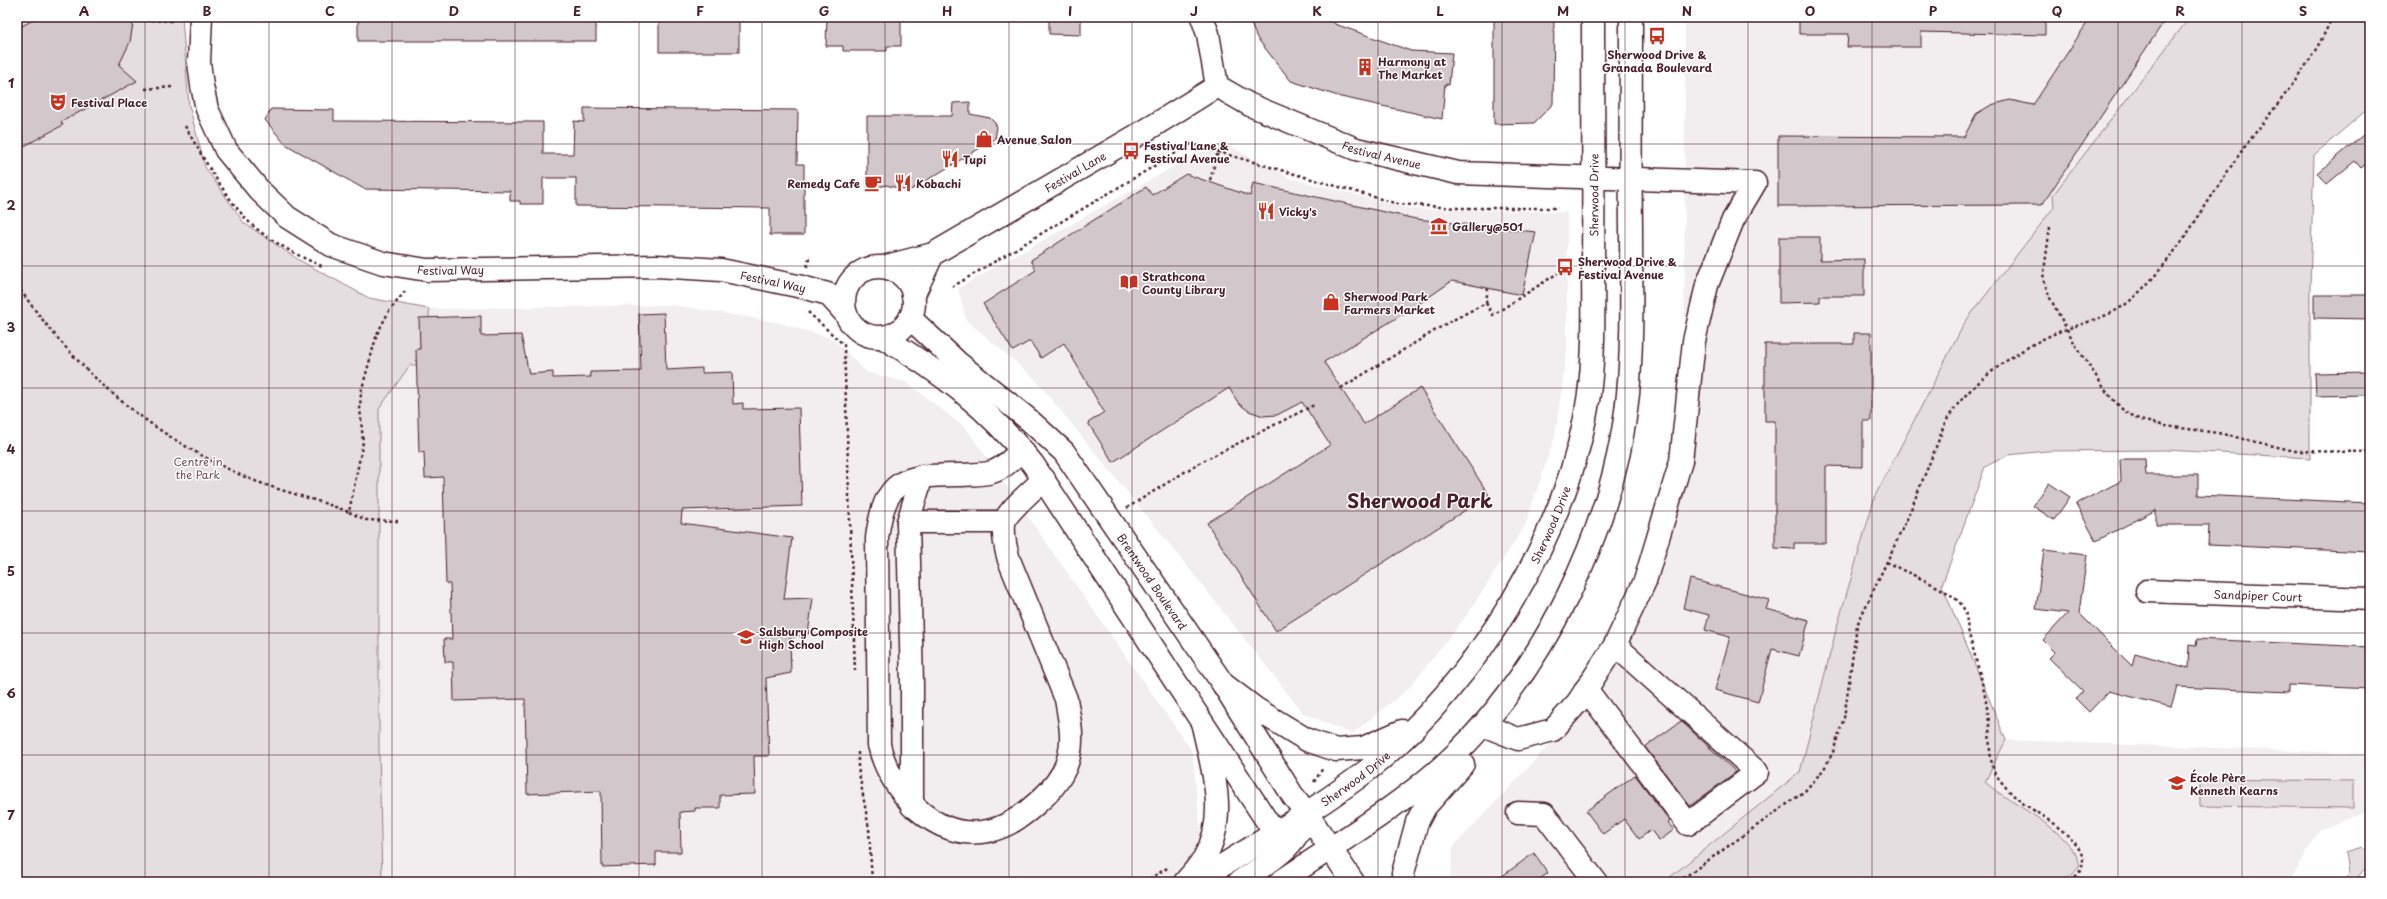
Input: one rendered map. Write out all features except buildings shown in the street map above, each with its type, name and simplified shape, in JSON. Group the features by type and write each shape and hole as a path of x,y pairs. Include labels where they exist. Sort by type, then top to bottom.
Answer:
{"street":[{"name":"Festival Way","path":"201,17 199,62 202,86 207,110 226,150 259,190 287,217 331,245 383,263 427,270 657,266 721,270 828,294 845,313"},
{"path":"1202,17 1208,34 1217,86"},
{"name":"Sherwood Drive","path":"1196,882 1280,841 1306,812 1369,769 1419,723 1443,699 1485,644 1539,552 1564,492 1579,444 1589,394 1592,337 1594,177 1593,17"},
{"path":"1280,882 1303,876 1332,850 1444,765 1483,725 1530,662 1570,592 1589,548 1606,500 1615,464 1628,396 1632,335 1630,177 1631,17"},
{"name":"Festival Avenue","path":"1217,86 1250,106 1356,149 1458,173 1630,177 1755,183 1733,220 1708,286 1694,341 1681,461 1645,581 1615,645"},
{"name":"Festival Lane","path":"883,267 933,254 1153,126 1217,86"},
{"path":"913,296 933,254"},
{"path":"883,267 894,270 903,277 910,286 913,296 914,307 910,318 903,328 894,334 882,337 870,337 859,332 850,323 845,313 843,300 846,289 852,279 862,271 883,267"},
{"name":"Brentwood Boulevard","path":"910,318 957,362 1028,419 1064,452 1223,684 1293,796 1306,812 1353,882"},
{"path":"882,337 944,376 993,418 1022,450 1044,480 1203,726 1303,876"},
{"path":"1022,450 993,472 922,476 907,479 886,500 879,520 877,538 879,746 884,764 912,806 938,824 961,830 987,831 1010,824 1046,796 1062,775 1069,756 1070,720 1066,699 1009,560 1004,522 1008,515 1044,480"},
{"path":"912,806 912,684 908,522 922,476"},
{"path":"908,522 1004,522"},
{"name":"Sandpiper Court","path":"2147,591 2370,599"},
{"path":"1483,725 1518,739 1553,730 1578,702 1586,689 1615,645 1758,772 1688,824 1586,689"},
{"path":"1223,684 1256,709 1307,740 1336,750 1363,748 1419,723"},
{"path":"1403,882 1403,873 1417,822 1425,807 1462,765 1483,725"},
{"path":"1186,882 1205,857 1216,824 1214,774 1203,726"},
{"path":"1518,813 1544,814 1596,882"},
{"path":"1239,882 1280,841"}],"path":[{"path":"1678,882 1804,792 1824,768 1833,752 1844,718 1857,625 1907,519 1944,424 1952,410 1970,390 2013,357 2055,334 2101,318 2130,300 2156,275 2209,203 2251,138 2301,73 2323,38 2332,17"},
{"path":"133,20 172,21"},
{"path":"145,89 172,87"},
{"path":"952,287 1191,144 1398,204 1457,208 1558,208"},
{"path":"1210,180 1218,152"},
{"path":"2050,227 2043,279 2050,298 2067,330 2108,394 2124,411 2140,420 2166,426 2218,433 2294,451 2370,452"},
{"path":"1488,288 1486,302 1493,315 1558,273"},
{"path":"17,285 60,343 98,383 164,433 244,476 349,512 366,520 398,521"},
{"path":"349,512 363,442 360,407 361,392 377,334 389,311 410,286"},
{"path":"802,287 804,308 844,345 855,672"},
{"path":"1341,388 1449,322 1486,302"},
{"path":"1125,509 1199,463 1314,405"},
{"path":"1886,562 1952,597 1965,611 1969,633 1981,676 1989,723 1989,744 1996,775 2023,804 2042,814 2075,843 2084,858 2083,867 2076,877 2068,882"},
{"path":"858,751 858,766 869,823 872,882"},
{"path":"1311,786 1324,766"},
{"path":"1144,882 1175,863"}],"shaded area":[{"path":"1685,17 2201,17 1965,322 1875,496 1836,630 1800,772 1664,882 1450,882 1453,847 1574,719 1639,608 1684,447"},
{"path":"1212,145 1230,146 1290,178 1411,209 1567,212 1567,350 1555,436 1525,526 1467,615 1408,689 1352,734 1303,713 1176,552 1034,378 966,320 958,288"},
{"name":"Salsbury Composite High School","path":"673,305 776,322 831,338 867,372 906,382 966,428 1192,751 1201,833 1187,865 1168,882 382,882 379,749 379,409 410,365 430,365 429,309"},
{"name":"École Père Kenneth Kearns","path":"2006,740 2370,754 2370,813 2365,812 2319,830 2290,882 1935,882"}],"green space":[{"name":"Centre in the Park","path":"17,17 182,17 189,105 205,167 244,223 299,260 369,298 429,309 430,365 410,365 379,409 379,749 382,882 17,882"},
{"path":"2190,17 2370,17 2370,107 2314,155 2310,287 2310,458 2165,450 2047,451 2008,455 1985,467 1942,585 2006,740 1985,782 2054,830 2066,841 2075,853 2080,866 2072,875 2054,882 1664,882 1800,772 1836,630 1875,496 1965,322 2054,207 2053,195"},
{"path":"2200,779 2353,781 2353,808 2200,806"},
{"path":"2361,848 2370,852 2370,862 2354,882 2342,882 2349,874 2346,853"}],"place":[{"name":"Sherwood Drive & Granada Boulevard","path":"1657,36"},
{"name":"Harmony at The Market","path":"1365,67"},
{"name":"Festival Place","path":"58,102"},
{"name":"Avenue Salon","path":"984,139"},
{"name":"Festival Lane & Festival Avenue","path":"1131,151"},
{"name":"Tupi","path":"950,159"},
{"name":"Remedy Cafe","path":"873,183"},
{"name":"Kobachi","path":"903,183"},
{"name":"Vicky's","path":"1266,211"},
{"name":"Gallery@501","path":"1439,226"},
{"name":"Sherwood Drive & Festival Avenue","path":"1565,267"},
{"name":"Strathcona County Library","path":"1129,282"},
{"name":"Sherwood Park Farmers Market","path":"1331,302"},
{"name":"Salsbury Composite High School","path":"746,637"},
{"name":"École Père Kenneth Kearns","path":"2177,783"}],"district":[{"name":"Sherwood Park","path":"1420,500"}]}
